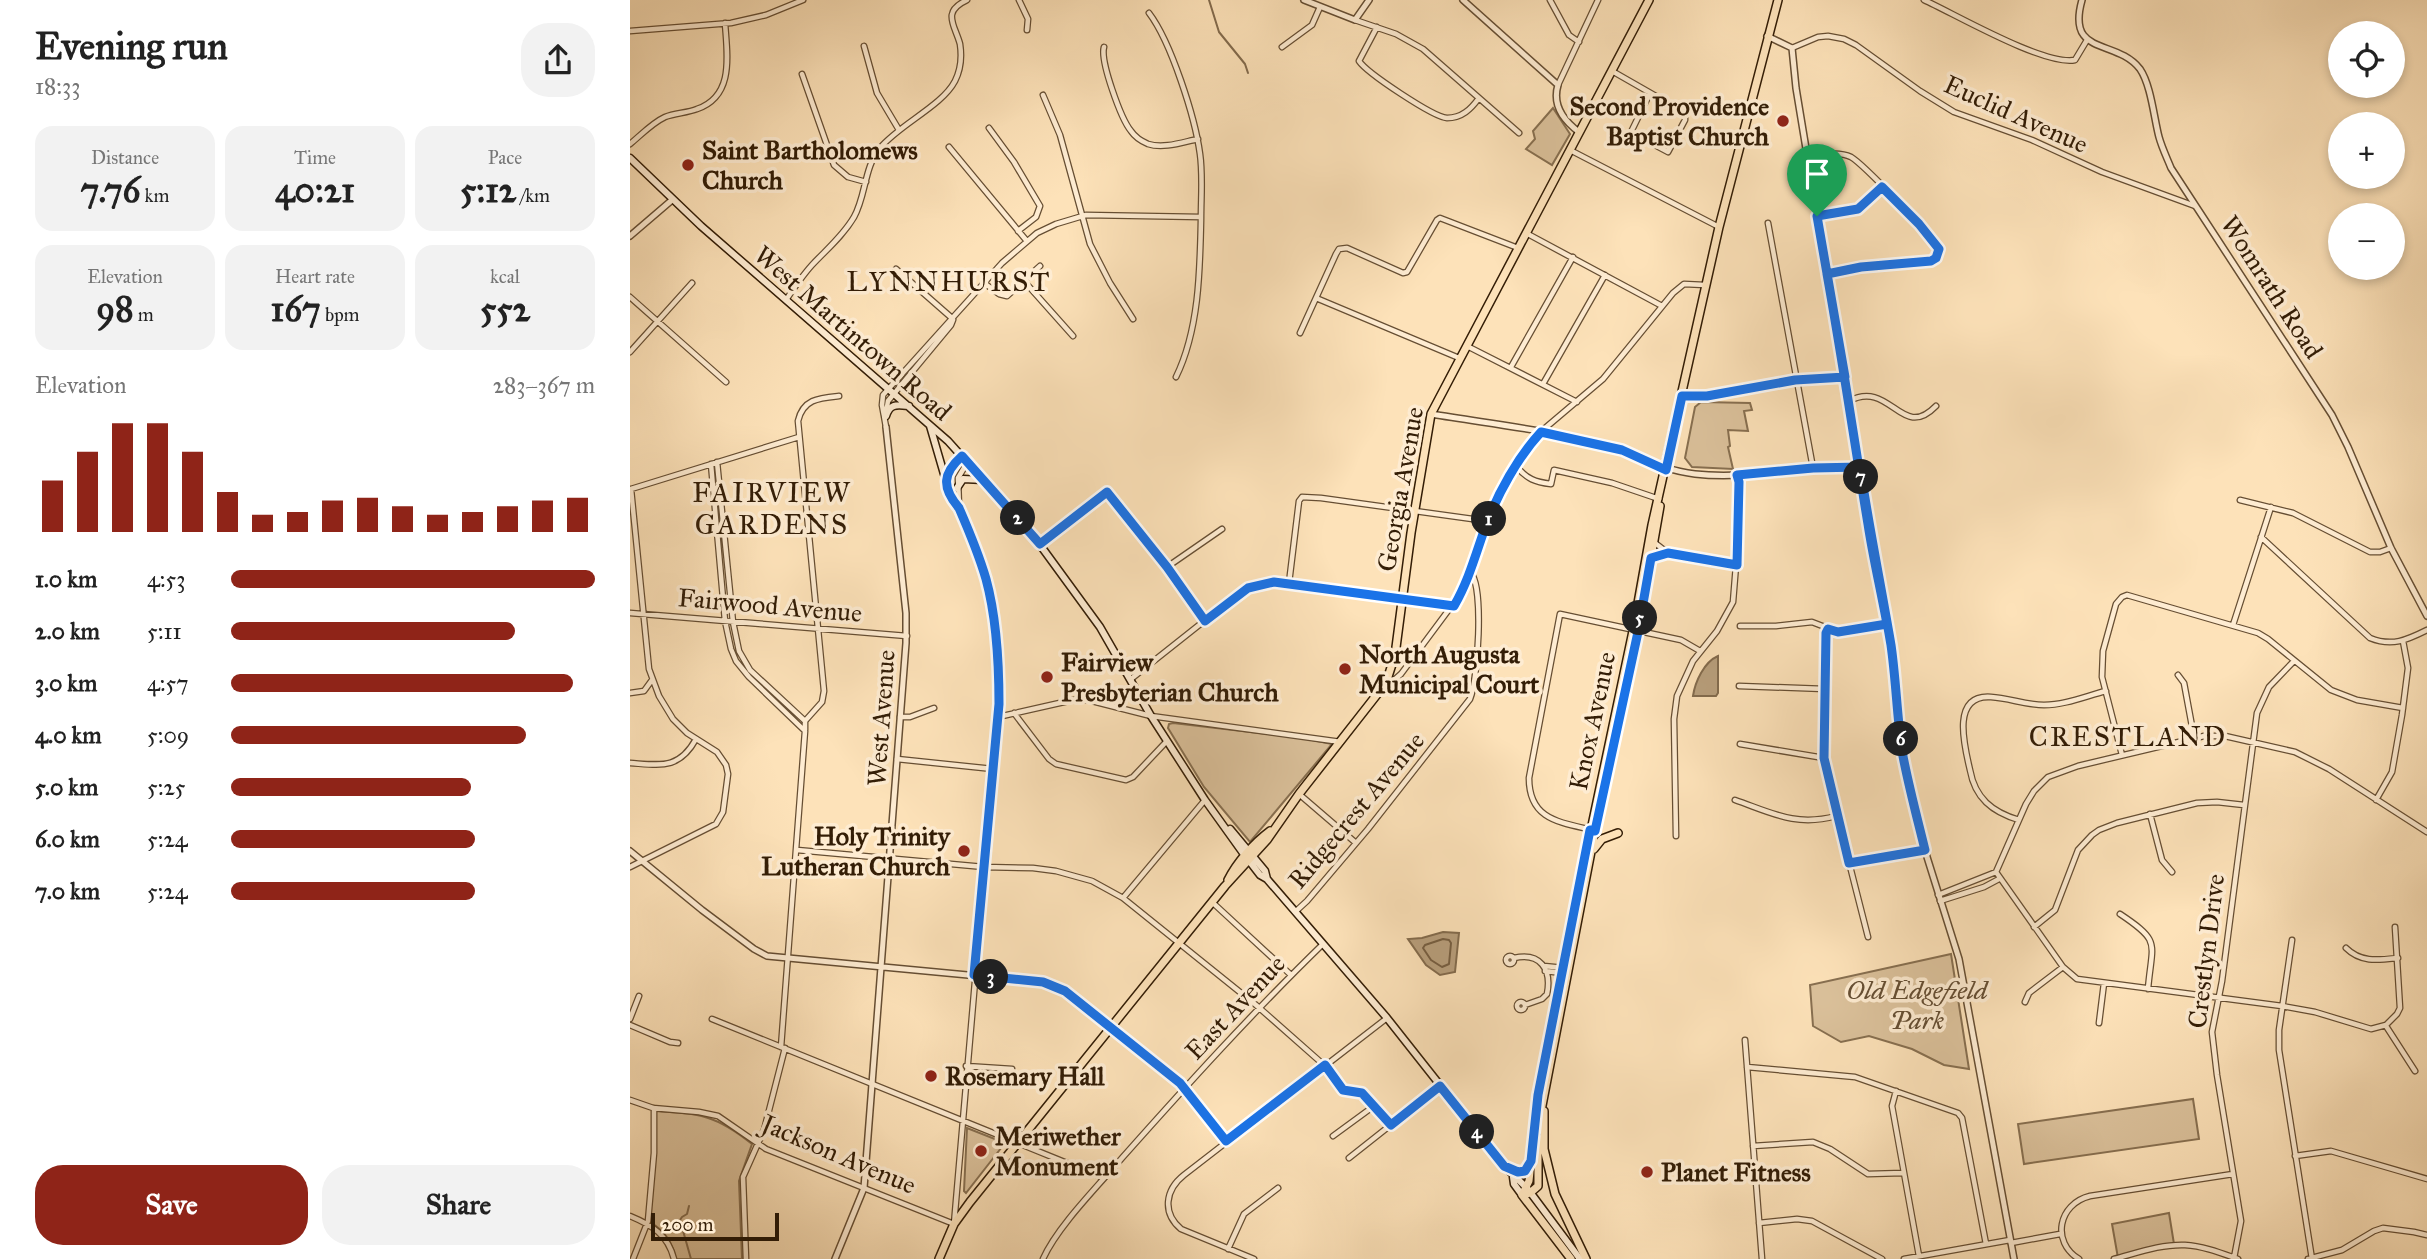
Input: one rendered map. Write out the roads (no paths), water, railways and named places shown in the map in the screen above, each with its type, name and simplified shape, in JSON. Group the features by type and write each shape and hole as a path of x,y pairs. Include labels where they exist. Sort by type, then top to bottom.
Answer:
{"main road":[{"name":"Georgia Avenue","path":"939,1259 954,1224 1212,902 1274,829 1385,684 1394,660 1414,510 1431,414 1649,0"},
{"name":"Knox Avenue","path":"1635,631 1652,525 1718,228 1778,0"},
{"name":"West Martintown Road","path":"630,158 672,200 930,424 968,462 1040,544 1100,626 1167,742 1205,800 1250,856 1260,875 1267,879 1387,1018 1513,1177 1521,1180 1527,1192 1580,1259"},
{"path":"886,416 892,406 909,406"},
{"path":"930,424 946,481"},
{"path":"957,488 963,479 984,480"},
{"name":"Knox Avenue","path":"1592,830 1590,855 1564,971 1538,1125 1539,1182 1536,1189 1527,1192 1538,1095 1592,830 1660,515 1659,499"},
{"path":"1590,855 1602,839 1618,833"},
{"path":"1544,1102 1544,1149 1551,1182 1586,1259"},
{"path":"1504,1166 1521,1172 1525,1171 1531,1161"},
{"path":"1527,1192 1571,1259"}],"street":[{"path":"630,31 725,23 766,15 803,0"},
{"path":"786,300 850,223 859,207 877,152 955,82 961,52 951,17 955,7 967,0"},
{"path":"1019,0 1028,19 1027,30"},
{"path":"1304,0 1377,27 1423,49 1519,133"},
{"path":"1354,20 1369,0"},
{"path":"1464,0 1558,85"},
{"path":"1550,0 1569,35 1579,42"},
{"path":"1579,131 1557,107 1556,96 1558,85 1598,0"},
{"path":"1924,0 1985,32 2055,58 2075,60 2087,40 2078,24 2082,0"},
{"path":"1282,47 1312,25 1320,7"},
{"path":"1149,13 1166,41 1198,139 1201,167 1197,288 1185,358 1176,377"},
{"path":"630,144 663,119 698,109 718,94 726,80 728,67 725,23"},
{"path":"1377,27 1359,61 1382,80 1440,117 1461,115 1479,98"},
{"path":"1767,36 1792,48 1807,156 1887,624 1904,761 1925,850 1960,961 2014,1259"},
{"name":"Euclid Avenue","path":"1792,48 1818,37 1844,39 1954,112 2197,207"},
{"name":"Womrath Road","path":"2087,40 2122,56 2140,70 2166,158 2332,415 2390,548 2427,616"},
{"path":"864,46 877,93 899,130"},
{"path":"1104,47 1104,62 1125,122 1134,135 1157,146 1198,139"},
{"path":"1611,71 1650,93 1685,115 1668,152 1634,134 1632,130 1650,93"},
{"path":"802,74 834,165 845,176 866,182"},
{"path":"1043,95 1060,135 1084,216 1087,237 1110,283 1133,319"},
{"path":"989,128 1019,170 1040,206 1036,217 1018,231"},
{"path":"949,147 1026,240"},
{"path":"1570,150 1718,228"},
{"path":"1807,156 1847,156 1857,162 1937,244 1939,252 1931,261 1861,267 1827,274"},
{"path":"1817,216 1858,209 1882,187"},
{"path":"630,236 672,200"},
{"path":"891,392 951,325 953,319 1026,240 1046,228 1084,216 1201,217"},
{"path":"1300,333 1339,249 1348,248 1403,273 1407,272 1440,218 1517,248"},
{"path":"1768,223 1813,468"},
{"path":"1526,232 1662,306"},
{"path":"1511,367 1573,257"},
{"path":"985,284 1007,296 1040,266"},
{"path":"896,269 953,319"},
{"path":"1543,384 1605,275"},
{"path":"1024,281 1073,336"},
{"path":"630,352 692,283"},
{"path":"1385,684 1393,681 1412,661 1454,606 1471,573 1487,522 1517,467 1541,432 1610,371 1662,306 1684,284 1706,285"},
{"path":"630,297 726,382"},
{"path":"1316,298 1459,358"},
{"path":"1466,345 1577,402"},
{"path":"1682,396 1707,396 1795,380 1845,377"},
{"name":"West Avenue","path":"886,426 886,407 891,392"},
{"name":"West Avenue","path":"835,1259 864,1188 907,636 896,508 882,405 883,395 891,392"},
{"path":"746,1259 743,1177 764,1130 783,1048 805,721 808,714 820,705 824,695 798,421 805,405 814,399 839,396"},
{"path":"1849,401 1864,396 1876,396 1900,413 1917,418 1925,417 1936,406"},
{"path":"1431,414 1541,432 1622,450 1666,470 1697,475 1860,467"},
{"path":"630,867 709,828 722,815 727,774 726,765 714,749 696,739 668,713 652,680 631,489 799,438"},
{"path":"959,508 946,481 948,470 962,456"},
{"path":"717,462 737,644 747,667 805,721"},
{"path":"954,1224 998,716 999,677 986,579 959,508 959,474 968,462"},
{"path":"711,464 731,649 740,666 805,731"},
{"path":"1517,467 1526,478 1536,482 1551,484 1554,470 1612,483 1659,499"},
{"path":"1676,836 1675,712 1682,682 1721,625 1733,602 1737,565 1737,475"},
{"path":"1040,544 1107,492 1167,567 1205,621"},
{"path":"1289,583 1298,500 1302,497 1414,510 1487,522"},
{"path":"2240,500 2300,516 2362,548 2377,552 2390,548"},
{"path":"2234,625 2271,507"},
{"path":"1167,567 1222,529"},
{"path":"2260,537 2366,635 2384,643 2403,641 2427,630"},
{"path":"1654,542 1668,553"},
{"path":"1651,558 1668,553 1737,565"},
{"name":"Ridgecrest Avenue","path":"1295,912 1356,843 1470,699 1475,681 1478,629 1476,584 1471,573"},
{"path":"1131,679 1248,588 1267,582 1454,606"},
{"path":"2122,755 2101,670 2103,651 2116,604 2124,596 2139,597 2263,636 2326,687 2344,696 2403,708"},
{"name":"Fairwood Avenue","path":"630,613 907,636"},
{"path":"1592,830 1542,814 1533,804 1529,790 1560,614 1681,640 1700,652"},
{"path":"1740,626 1812,622 1838,632 1887,624"},
{"path":"1828,629 1825,641 1824,758 1836,816 1868,937"},
{"path":"2376,800 2392,772 2403,708 2408,668 2403,641"},
{"path":"1394,660 1412,661"},
{"name":"Crestlyn Drive","path":"2236,1258 2241,1221 2212,1032 2219,998 2257,713 2273,682 2294,661"},
{"path":"2178,675 2184,683 2194,737"},
{"path":"630,693 644,691 652,680"},
{"path":"1739,686 1825,689"},
{"path":"2019,820 1988,805 1975,787 1962,727 1967,708 1975,700 1986,696 2048,705 2106,691"},
{"path":"998,716 1081,700 1101,702 1151,716 1342,742"},
{"path":"900,717 934,708"},
{"path":"1014,713 1049,759 1056,764 1122,780 1133,777 1167,742"},
{"path":"1939,898 1996,872 2029,797 2048,777 2078,766 2194,737 2225,736 2302,755 2329,769 2427,832"},
{"path":"630,763 672,763 688,752 696,739"},
{"path":"1740,744 1824,758"},
{"path":"897,759 993,769"},
{"path":"1299,794 1356,843"},
{"path":"1123,898 1199,803 1205,800"},
{"path":"1735,800 1793,820 1815,821 1836,816"},
{"path":"2034,927 2058,906 2078,850 2092,835 2105,827 2204,802 2245,805"},
{"path":"2150,814 2162,860 2172,872"},
{"path":"797,850 1056,871 1092,881 1123,898 1260,1009 1325,1065 1343,1090 1362,1093 1391,1125"},
{"path":"1849,863 1925,850"},
{"path":"630,851 767,956 1054,985 1112,1027 1186,1089 1226,1141"},
{"path":"1996,872 2063,967 2077,979 2283,1006 2315,1012 2367,1028 2386,1026 2400,1008 2395,927"},
{"path":"1939,898 1984,887 1999,879"},
{"path":"1212,902 1291,975"},
{"path":"2120,914 2145,931 2151,940 2148,989"},
{"path":"2292,940 2279,1049 2311,1259 2342,1250 2383,1228 2427,1235"},
{"name":"East Avenue","path":"1043,1259 1048,1247 1104,1178 1291,975 1323,944"},
{"path":"2346,948 2352,954 2368,960 2398,958"},
{"path":"1514,958 1538,959 1545,968 1547,994 1542,999 1525,1005"},
{"path":"2025,1002 2029,993 2063,967"},
{"path":"1545,968 1564,971"},
{"path":"2099,1023 2104,983"},
{"path":"630,1019 639,996"},
{"path":"1254,1259 1185,1232 1172,1219 1168,1207 1173,1185 1387,1018"},
{"path":"712,1019 1104,1178"},
{"path":"630,1025 678,1043"},
{"path":"2386,1026 2415,1071"},
{"path":"1745,1040 1762,1259"},
{"path":"966,1066 1012,1069"},
{"path":"1747,1067 1855,1077 1952,1110 1962,1118 1986,1244"},
{"path":"1349,1158 1440,1086"},
{"path":"1896,1091 1892,1106 1919,1256"},
{"name":"Jackson Avenue","path":"630,1100 654,1108 718,1116 757,1143 954,1224"},
{"path":"1333,1136 1374,1106"},
{"path":"634,1259 647,1223 654,1153 654,1108"},
{"path":"1753,1146 1814,1142 1825,1146 1868,1174 1903,1173"},
{"path":"2295,1156 2331,1152 2427,1179"},
{"path":"2079,1259 2067,1248 2060,1234 2066,1213 2086,1197 2233,1174"},
{"path":"1228,1249 1244,1213 1278,1188"},
{"path":"630,1216 647,1223 664,1237 674,1259"},
{"path":"1759,1223 1807,1220 1882,1259"},
{"path":"1904,1259 2060,1234"},
{"path":"2114,1259 2177,1245 2202,1248 2236,1258"}],"water":[{"path":"1718,656 1718,693 1716,696 1693,696 1701,673 1708,663"},
{"path":"1443,932 1459,933 1455,972 1440,975 1426,965 1408,939"}],"waterway":[{"path":"1209,0 1219,32 1245,64 1248,73"},
{"path":"689,1206 687,1214 680,1220 691,1259"}],"place":[{"name":"Second Providence Baptist Church","path":"1783,121"},
{"name":"Saint Bartholomews Church","path":"688,165"},
{"name":"North Augusta Municipal Court","path":"1345,669"},
{"name":"Fairview Presbyterian Church","path":"1047,677"},
{"name":"Holy Trinity Lutheran Church","path":"964,851"},
{"name":"Rosemary Hall","path":"931,1076"},
{"name":"Meriwether Monument","path":"981,1151"},
{"name":"Planet Fitness","path":"1647,1172"}],"district":[{"name":"LYNNHURST","path":"949,281"},
{"name":"FAIRVIEW GARDENS","path":"772,508"},
{"name":"CRESTLAND","path":"2128,736"}],"park label":[{"name":"Old Edgefield Park","path":"1917,1005"}]}
